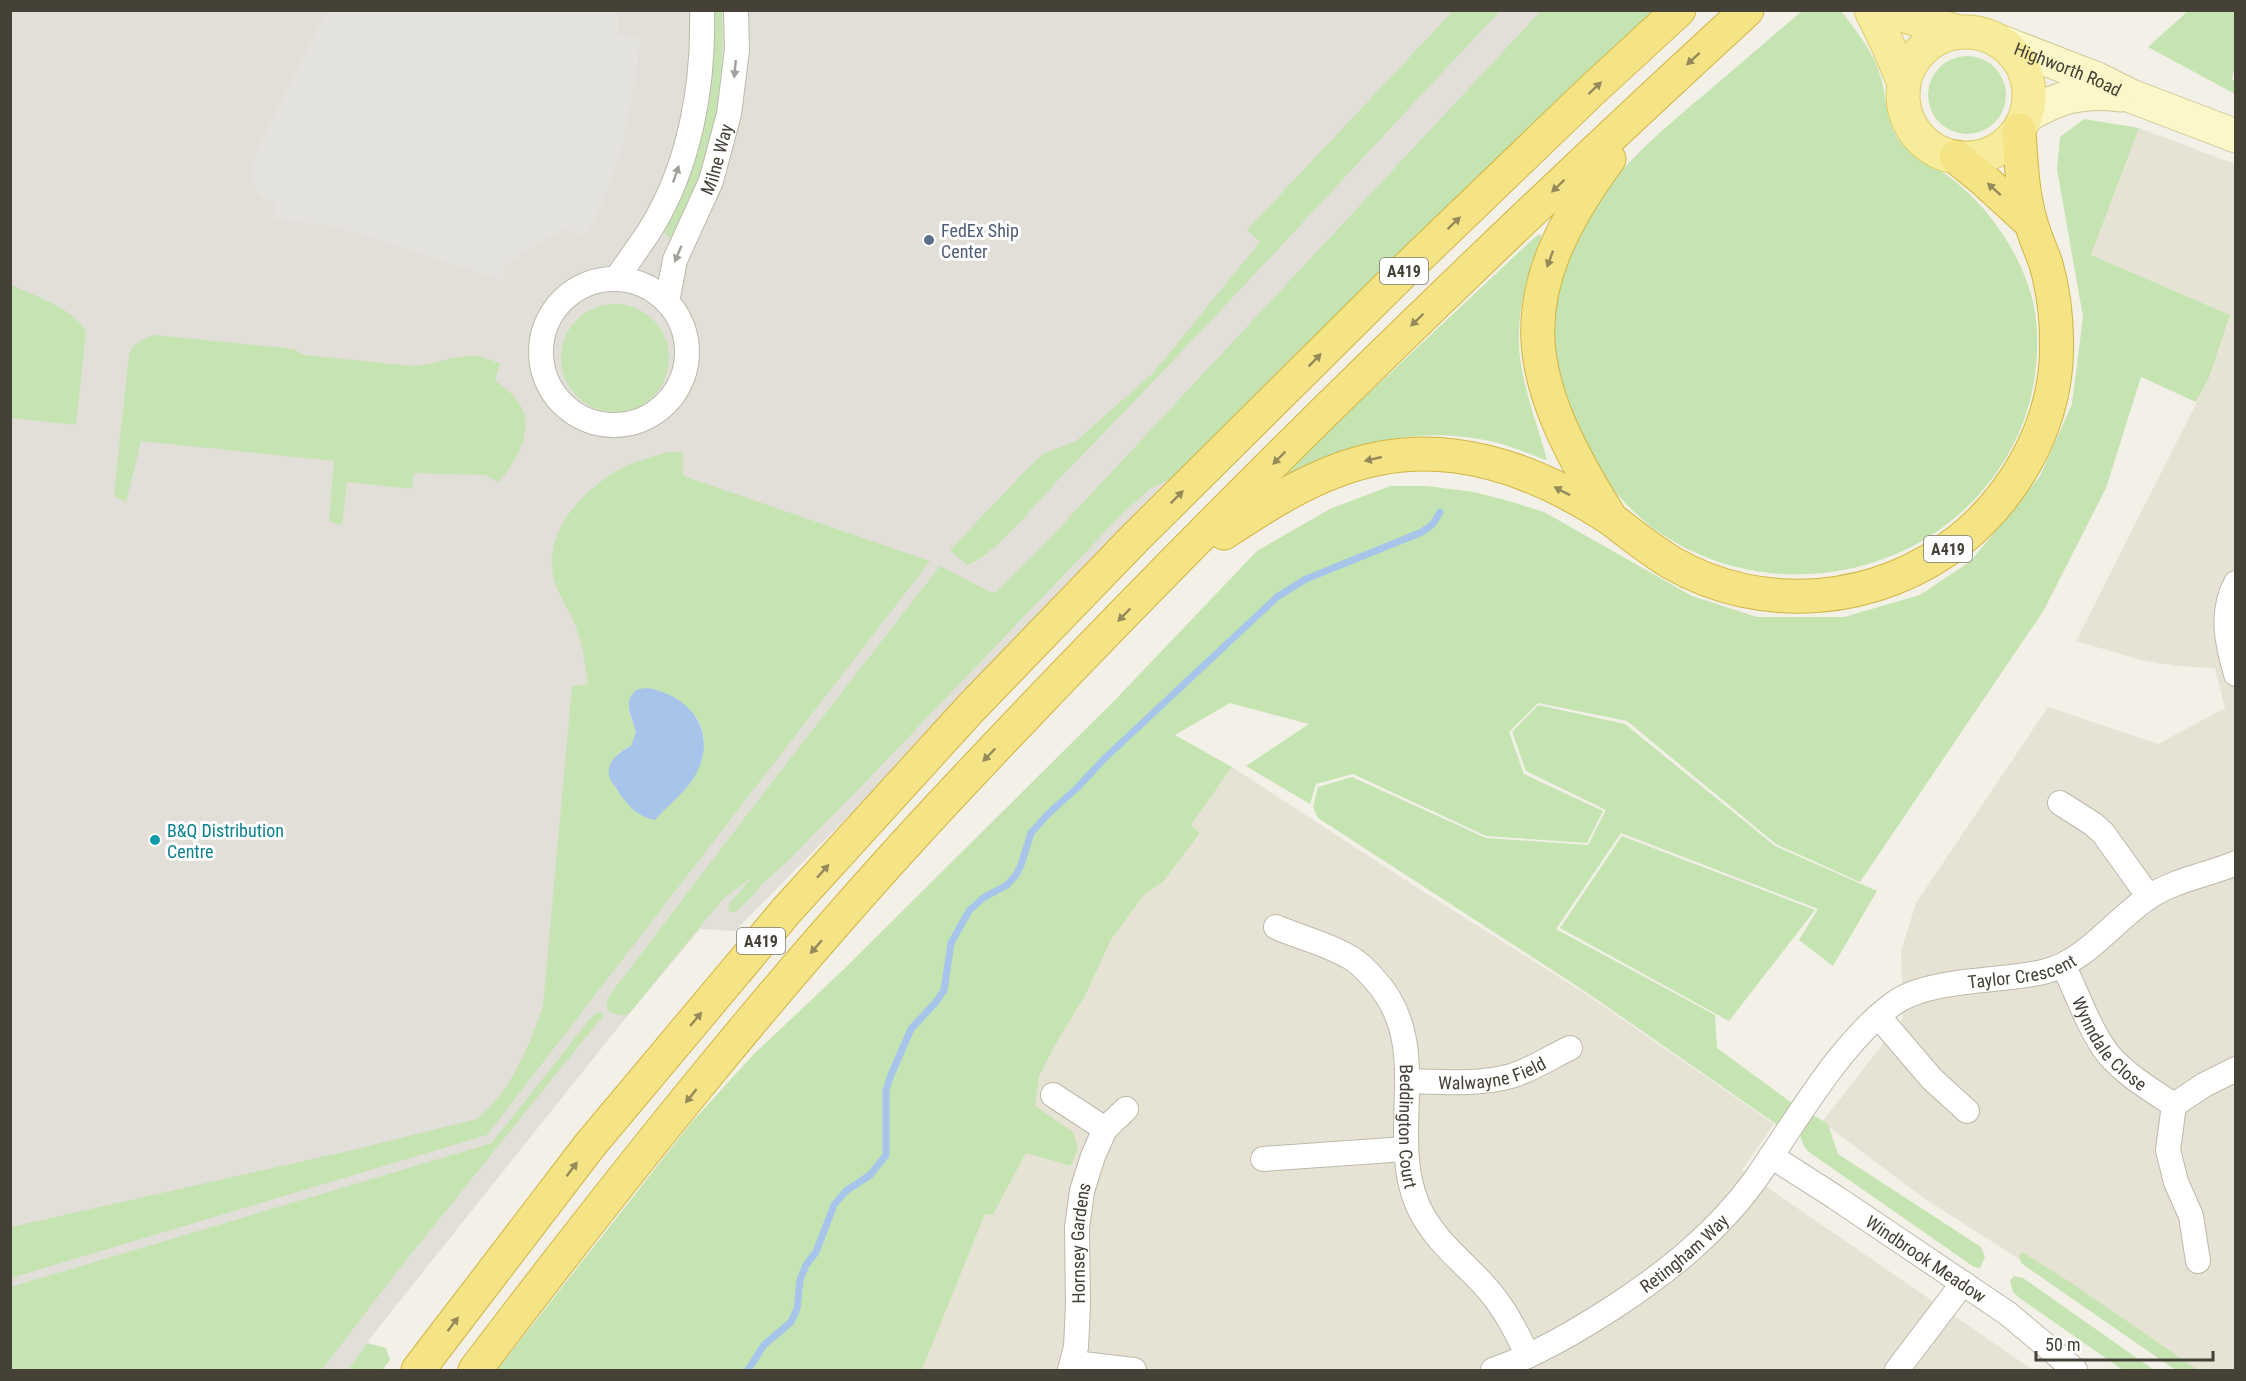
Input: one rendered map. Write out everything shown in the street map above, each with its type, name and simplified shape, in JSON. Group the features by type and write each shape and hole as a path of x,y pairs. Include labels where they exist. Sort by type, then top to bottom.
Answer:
{"highway":[{"name":"A419","path":"418,1371 590,1145 787,910 970,709 1136,538 1405,270 1679,10"},
{"name":"A419","path":"475,1371 541,1283 751,1021 945,801 1165,572 1387,349 1661,87 1736,20"},
{"name":"A419","path":"1612,520 1574,455 1548,397 1539,358 1539,301 1550,258 1584,192 1661,87"},
{"name":"A419","path":"1165,572 1255,512 1300,486 1351,465 1394,455 1448,455 1502,465 1551,486 1612,520 1675,565 1714,582 1766,595 1823,596 1874,586 1921,566 1950,548 1988,514 2010,487 2035,444 2050,401 2056,360 2055,312 2049,273 2031,223 2022,170 2022,123"},
{"name":"A419","path":"1956,157 1993,187 2031,223"}],"main road":[{"path":"1871,10 1904,83"},
{"path":"1884,10 1959,32 1982,33 2004,44 2019,60 2025,71 2030,93 2022,123 2009,141 1998,150 1970,158 1956,157 1932,148 1914,131 1904,108 1904,83 1908,70 1923,48 1934,40 1959,32"},
{"name":"Highworth Road","path":"2004,44 2097,79 2131,96 2235,136"},
{"name":"Highworth Road","path":"2022,123 2051,103 2070,96 2098,92 2131,96"}],"street":[{"name":"Milne Way","path":"616,279 650,230 675,181 685,150 700,72 702,10"},
{"name":"Milne Way","path":"667,302 675,260 711,181 729,114 737,50 736,10"},
{"path":"616,279 634,282 652,290 667,302 678,317 685,335 686,364 675,391 655,411 636,421 613,424 584,418 567,407 549,385 542,360 542,337 557,306 573,291 594,282 616,279"},
{"path":"2235,583 2227,613 2226,636 2235,674"},
{"path":"2061,803 2103,833 2148,897"},
{"name":"Taylor Crescent","path":"1824,1081 1866,1027 1895,1002 1914,992 2064,967 2148,897 2167,887 2235,863"},
{"name":"Beddington Court","path":"1276,927 1320,943 1353,959 1382,987 1401,1026 1406,1047 1408,1081 1405,1149 1411,1187 1426,1222 1497,1302 1528,1356"},
{"name":"Wynndale Close","path":"2064,967 2090,1022 2110,1055 2135,1079 2174,1105"},
{"path":"1878,1016 1932,1079 1967,1111"},
{"name":"Walwayne Field","path":"1408,1081 1446,1083 1496,1079 1513,1075 1570,1047"},
{"path":"2198,1261 2191,1216 2176,1182 2168,1150 2174,1105 2204,1085 2235,1069"},
{"name":"Retingham Way","path":"1493,1371 1552,1346 1574,1333 1660,1277 1684,1257 1712,1232 1747,1190 1824,1081"},
{"path":"1053,1095 1105,1129"},
{"name":"Hornsey Gardens","path":"1072,1367 1078,1305 1078,1209 1086,1174 1105,1129 1126,1109"},
{"path":"1263,1159 1405,1149"},
{"name":"Windbrook Meadow","path":"1771,1156 2007,1313 2075,1371"},
{"path":"1897,1371 1963,1283"},
{"path":"1072,1367 1134,1371"}],"shaded area":[{"path":"327,10 618,11 618,35 640,37 636,79 621,154 605,197 585,237 567,228 532,247 506,265 502,280 343,229 321,224 274,220 275,201 265,199 256,191 251,179 251,165"},
{"path":"10,11 1641,11 735,931 700,929 628,1015 371,1337 348,1370 11,1370"},
{"path":"2139,128 2235,164 2235,1370 2193,1370 1922,1197 1822,1122 1903,1018 1901,951 1916,903 2048,707 2158,744 2225,708 2215,668 2176,666 2141,660 2076,641 2209,378 2230,315 2091,255"},
{"path":"1232,767 1586,994 1774,1124 1742,1170 2033,1370 922,1370 985,1214 993,1215 1026,1153 1072,1166 1073,1132 1034,1106 1039,1077 1086,994 1111,940 1144,895 1163,882 1200,833 1191,825"}],"green space":[{"path":"714,11 722,11 722,42 718,100 713,128 696,183 670,238 664,232 691,173 708,107 713,69"},
{"path":"1453,11 1500,11 1004,539 978,560 967,565 950,550 1031,465 1045,453 1075,442 1153,373 1260,242 1247,230"},
{"path":"1541,11 1652,11 1421,234 1188,471 1151,488 1124,512 876,771 788,861 761,885 750,899 735,912 728,911 730,903 753,876 721,901 628,1015 609,1012 606,1003 612,992 940,566 992,593 996,592 1038,551"},
{"path":"1802,11 1841,11 1874,60 1881,78 1889,119 1899,140 1911,152 1963,188 1990,217 2013,251 2029,287 2034,306 2037,339 2035,373 2023,422 2017,437 1989,483 1952,520 1909,548 1861,566 1810,574 1759,571 1708,558 1660,533 1639,516 1606,481 1583,445 1557,374 1553,335 1554,311 1561,276 1599,198 1626,166 1686,109"},
{"path":"2188,11 2235,11 2235,67 2232,79 2235,81 2235,94 2148,47"},
{"path":"1959,56 1975,56 1989,62 2000,73 2006,87 2006,103 2000,117 1989,128 1975,134 1959,134 1945,128 1934,117 1928,103 1928,87 1934,73 1945,62"},
{"path":"2084,119 2139,128 2091,255 2230,315 2209,378 2196,402 2141,377 2106,488 2044,610 1860,882 1776,844 1627,721 1538,703 1509,732 1524,774 1603,811 1587,843 1486,836 1353,774 1316,784 1310,804 1246,766 1309,724 1230,703 1175,735 1232,767 1191,825 1200,833 1163,882 1144,895 1111,940 1086,994 1039,1077 1035,1106 1073,1132 1078,1148 1071,1166 1026,1153 993,1215 985,1214 922,1370 497,1370 691,1123 753,1055 844,969 1114,701 1257,551 1330,509 1390,486 1427,486 1474,492 1544,512 1692,596 1757,617 1844,617 1920,595 1971,561 2040,476 2072,404 2083,317 2057,169 2060,137"},
{"path":"1541,234 1525,287 1519,337 1524,382 1547,460 1490,441 1437,435 1412,436 1362,445 1313,463 1289,475 1287,472 1289,468 1535,237"},
{"path":"11,285 64,309 81,324 86,332 76,425 11,418"},
{"path":"615,304 636,308 654,319 665,337 669,358 665,379 654,397 636,408 615,412 594,408 576,397 565,379 561,358 565,337 576,319 594,308"},
{"path":"155,335 294,349 304,355 412,366 463,356 483,357 500,363 495,381 510,392 520,404 525,416 526,428 523,441 517,455 499,482 485,475 414,473 412,489 347,482 342,525 329,521 334,461 141,441 126,502 116,498 114,494 129,355 139,342"},
{"path":"669,452 683,452 683,476 930,561 487,1135 11,1278 11,1227 353,1150 477,1119 499,1096 518,1067 543,1006 572,686 588,684 578,632 555,583 552,566 557,534 575,506 599,483 619,469","holes":["628,711 696,716 701,725 704,740 669,803 655,820 623,799 611,781 619,752 631,746 636,732"]},
{"path":"1538,705 1625,724 1775,846 1877,891 1833,966 1799,940 1818,909 1621,833 1556,929 1715,1015 1717,1048 1796,1106 1776,1124 1586,992 1318,818 1313,807 1318,787 1352,777 1486,838 1588,845 1606,810 1526,771 1512,732"},
{"path":"1622,836 1815,910 1729,1021 1560,928"},
{"path":"600,1011 603,1016 395,1274 322,1370 11,1370 11,1287 492,1143 592,1016"},
{"path":"1813,1115 1828,1124 1838,1154 1981,1247 1985,1257 1980,1268 1974,1267 1809,1152 1802,1142 1800,1132 1804,1123"},
{"path":"2022,1252 2070,1282 2198,1370 2176,1370 2171,1367 2021,1263 2019,1255"},
{"path":"2014,1276 2023,1278 2154,1370 2123,1370 2021,1299 2013,1292 2010,1281"},
{"path":"367,1343 386,1348 390,1360 382,1370 348,1370"}],"water":[{"path":"647,688 664,692 689,709 698,720 703,733 704,748 701,763 693,779 655,820 643,816 629,806 611,780 609,773 611,763 622,751 631,746 636,732 629,709 630,699 638,689"}],"waterway":[{"path":"748,1370 764,1345 791,1322 797,1309 800,1280 806,1265 816,1252 834,1205 846,1191 870,1175 886,1155 886,1090 911,1029 944,990 951,943 969,911 983,898 1007,885 1016,875 1031,833 1104,759 1277,597 1306,579 1422,532 1433,524 1440,512"}],"place":[{"name":"FedEx Ship Center","path":"929,240"},
{"name":"B&Q Distribution Centre","path":"155,840"}]}
